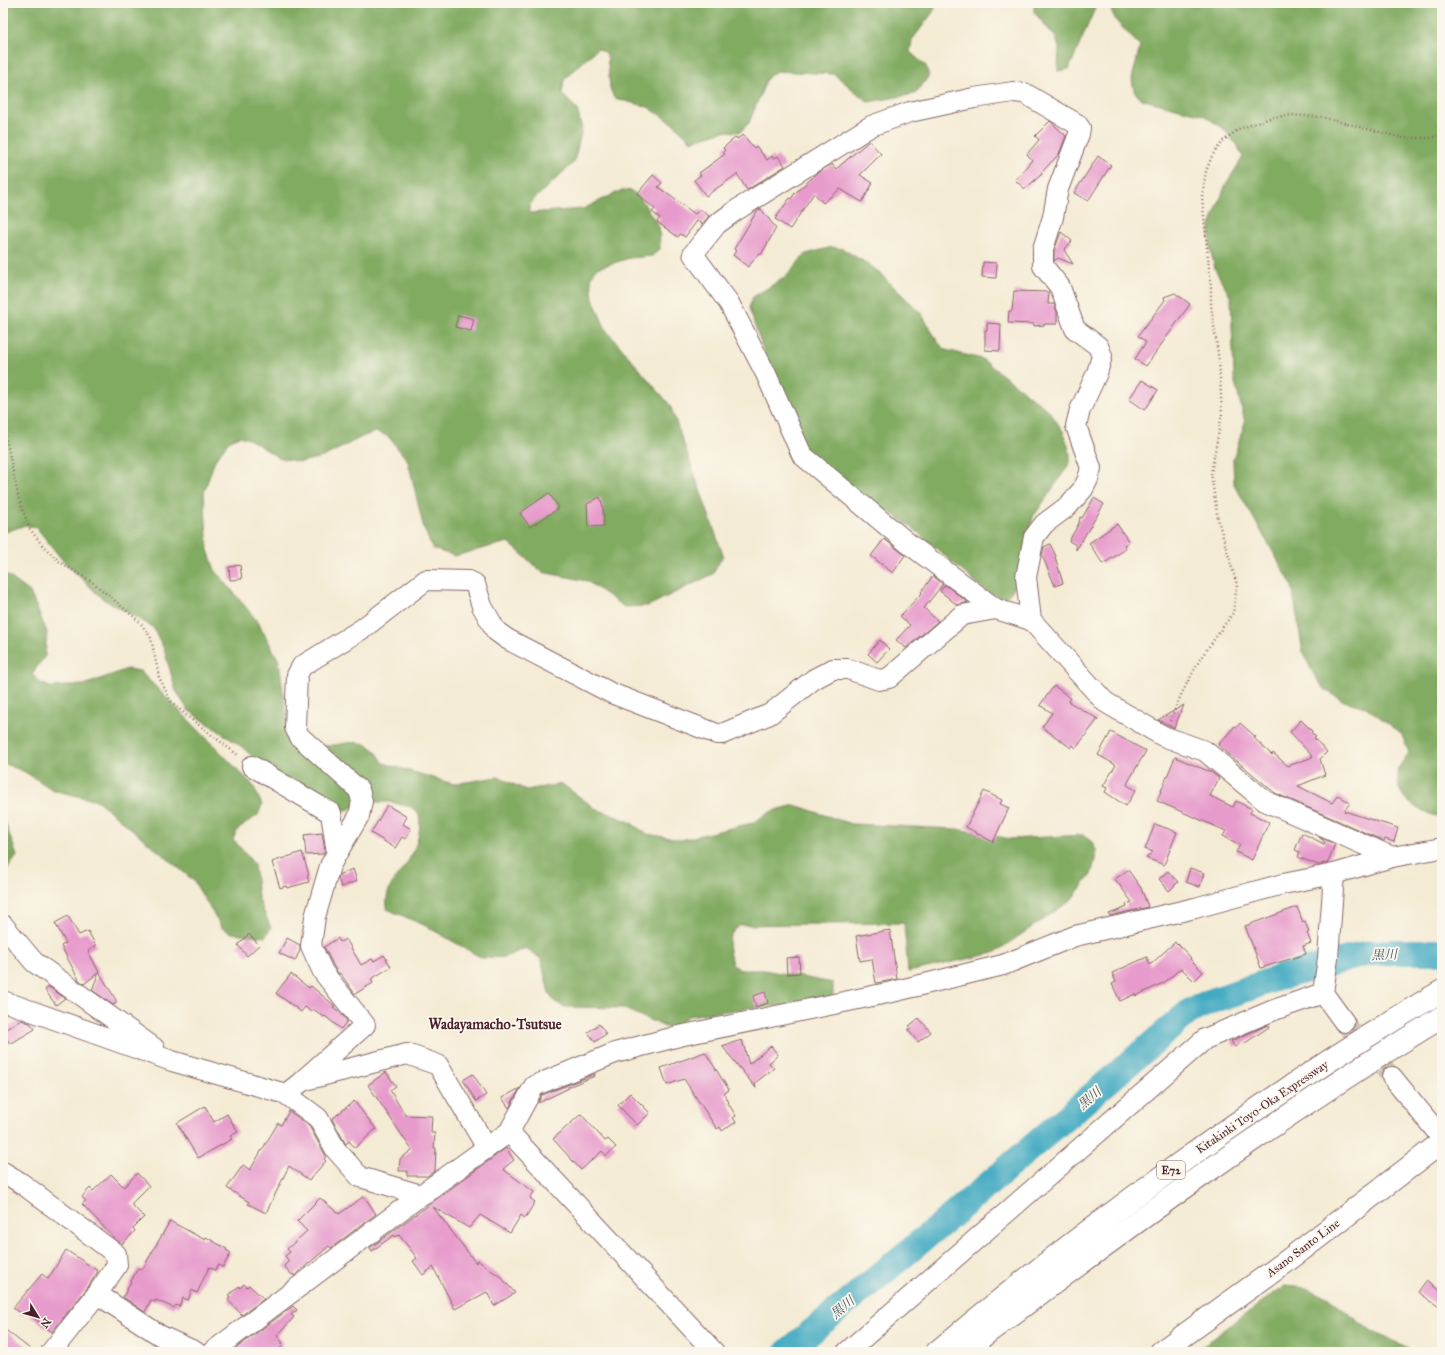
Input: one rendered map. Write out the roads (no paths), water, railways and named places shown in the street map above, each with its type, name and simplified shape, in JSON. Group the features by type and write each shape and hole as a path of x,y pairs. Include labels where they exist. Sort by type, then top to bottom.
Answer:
{"main road":[{"name":"Kitakinki Toyo-Oka Expressway","path":"937,1352 1043,1265 1231,1126 1318,1068 1442,991"},
{"name":"Kitakinki Toyo-Oka Expressway","path":"962,1352 1079,1264 1249,1142 1385,1052 1442,1017"},
{"name":"Asano Santo Line","path":"1161,1352 1287,1261 1442,1142"}],"street":[{"path":"1031,620 1026,577 1034,537 1044,524 1068,506 1083,489 1088,479 1091,468 1076,426 1080,410 1097,373 1102,356 1098,346 1075,329 1060,287 1043,266 1044,249 1053,217 1058,189 1080,128 1077,124 1024,93 1013,92 974,98 910,112 872,126 716,224 693,254 729,303 766,374 802,455 910,544 996,609 1031,620 1105,702 1163,736 1205,751 1265,801 1392,857"},
{"path":"286,1094 365,1025 323,972 311,946 315,917 330,866 359,816 362,801 359,790 300,737 295,728 297,675 302,666 362,629 426,580 469,581 475,584 482,606 496,630 507,639 611,693 717,734 722,734 770,714 814,679 834,669 848,669 879,680 889,678 962,615 996,609"},
{"path":"252,766 331,813 337,853"},
{"path":"212,1352 421,1195 509,1132 534,1086 615,1053 679,1036 892,992 1003,965 1075,936 1195,908 1283,884 1334,874 1392,857 1442,848"},
{"path":"1334,874 1328,958 1323,993 1344,1022"},
{"path":"3,925 34,962 172,1061"},
{"path":"847,1352 1205,1039 1274,1010 1323,993"},
{"path":"3,1001 172,1061 286,1094 318,1118 336,1150 360,1177 421,1195"},
{"path":"303,1080 407,1054 438,1065 487,1148"},
{"path":"1392,1077 1442,1138"},
{"path":"509,1132 714,1352"},
{"path":"3,1172 21,1183 116,1254 117,1265 97,1294 51,1352"},
{"path":"97,1294 161,1336 196,1352"}],"waterway":[{"name":"黒川","path":"787,1352 949,1218 1189,1012 1209,1002 1278,978 1365,954 1389,952 1442,952"}],"tunnel":[{"path":"1344,1022 1392,1077"}],"district":[{"name":"Wadayamacho-Tsutsue","path":"495,1024"}]}
